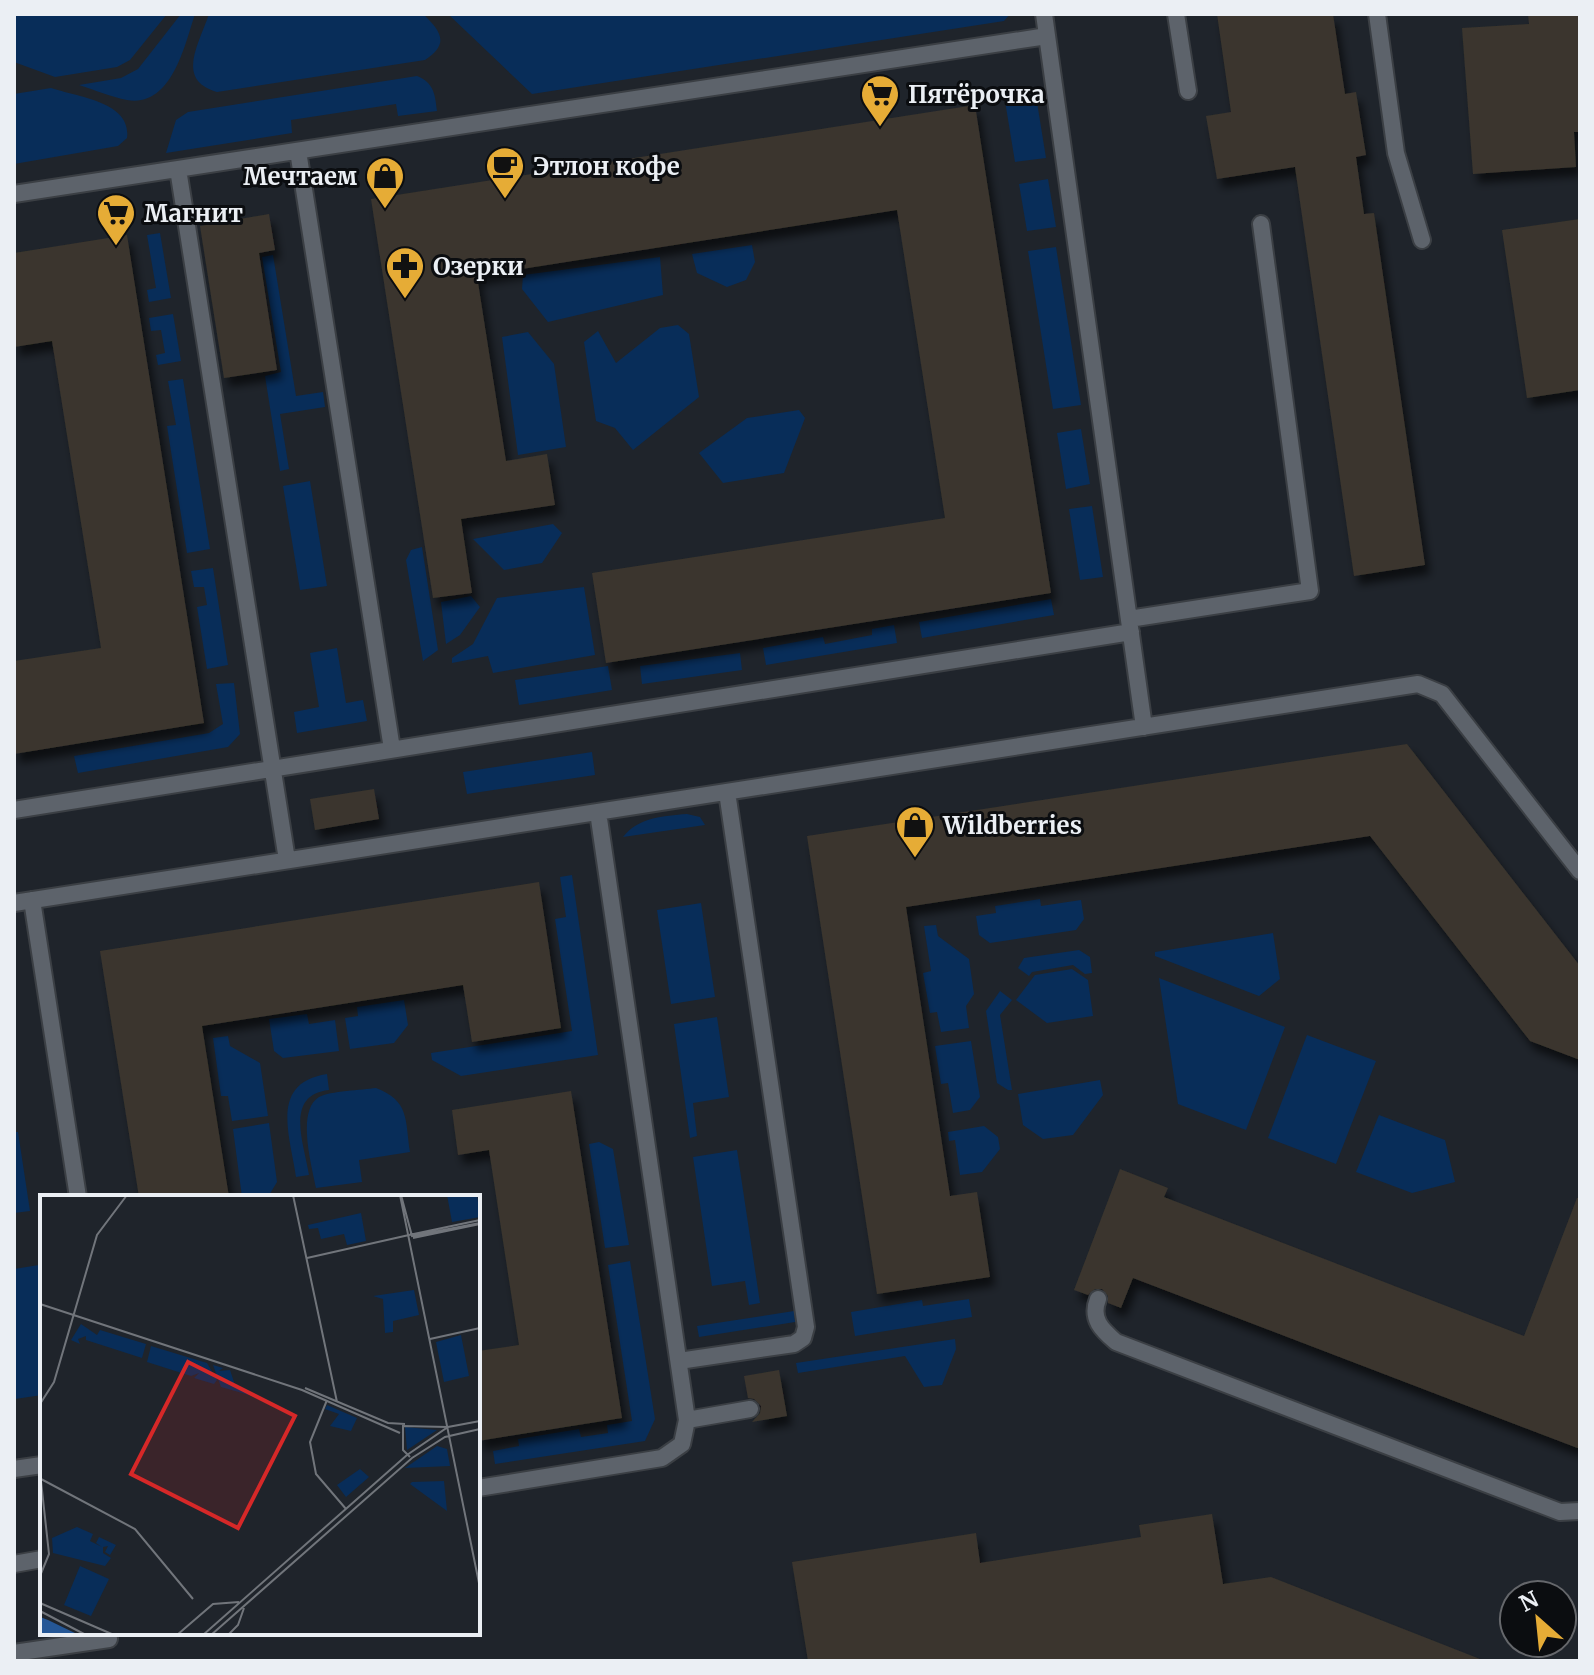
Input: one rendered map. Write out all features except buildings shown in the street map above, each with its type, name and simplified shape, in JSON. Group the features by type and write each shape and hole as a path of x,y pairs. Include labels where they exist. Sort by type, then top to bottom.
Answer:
{"lane":[{"path":"1044,14 1144,727"},
{"path":"1176,14 1188,91"},
{"path":"1377,14 1396,153 1422,240"},
{"path":"14,194 1047,36"},
{"path":"298,151 392,749"},
{"path":"178,169 287,860"},
{"path":"14,810 1130,625 1310,591 1261,224"},
{"path":"14,903 1418,684 1442,694 1580,871"},
{"path":"679,1361 794,1344 803,1338 806,1327 727,792"},
{"path":"480,1488 662,1458 682,1444 687,1420 598,812"},
{"path":"32,900 78,1195"},
{"path":"1098,1299 1094,1307 1098,1327 1116,1342 1560,1512 1580,1511"},
{"path":"687,1420 750,1409"},
{"path":"14,1469 40,1465"},
{"path":"14,1564 40,1559"},
{"path":"14,1653 109,1639"}],"shaded area":[{"path":"14,14 167,14 130,60 117,67 55,77 14,62"},
{"path":"181,14 195,14 174,71 155,94 142,100 127,100 79,85 121,78 138,69"},
{"path":"209,14 423,14 438,32 440,43 425,60 217,92 204,86 193,70 196,49"},
{"path":"448,14 1010,14 1004,21 532,94"},
{"path":"417,76 433,90 437,111 398,116 396,104 291,120 292,133 166,153 176,120 188,112"},
{"path":"51,88 88,98 112,109 121,116 127,138 118,146 14,164 14,94"},
{"path":"1036,96 1046,158 1015,162 1005,101"},
{"path":"1048,179 1056,227 1027,231 1019,184"},
{"path":"160,233 171,298 149,302 147,290 156,288 147,235"},
{"path":"752,245 755,262 746,280 727,287 697,273 692,254"},
{"path":"1056,247 1081,405 1053,409 1028,251"},
{"path":"273,255 296,396 323,392 325,407 280,414 289,469 280,471 265,376 281,372 262,257"},
{"path":"660,257 663,295 548,322 522,289 523,275"},
{"path":"173,314 181,361 158,365 156,355 165,353 161,330 151,331 149,318"},
{"path":"678,325 689,334 699,397 633,450 615,428 596,421 584,342 598,331 616,363 660,328"},
{"path":"528,332 554,364 566,447 518,455 502,337"},
{"path":"183,379 210,549 187,553 167,426 176,425 168,381"},
{"path":"799,410 805,418 784,473 723,483 699,453 747,418"},
{"path":"1081,429 1090,484 1066,489 1057,433"},
{"path":"310,481 327,586 300,590 283,486"},
{"path":"1092,506 1103,577 1080,580 1069,509"},
{"path":"553,524 562,533 542,563 504,570 473,539"},
{"path":"422,547 438,650 423,661 406,560 411,550"},
{"path":"213,568 228,665 207,669 197,607 207,605 204,587 194,587 191,571"},
{"path":"584,587 595,655 493,673 488,656 452,663 452,658 473,644 497,598"},
{"path":"471,596 480,607 460,635 446,644 441,602"},
{"path":"1051,599 1054,615 922,638 919,622"},
{"path":"894,625 897,643 766,665 763,648 823,637 825,644 872,635 872,629"},
{"path":"337,648 346,703 363,700 367,721 297,733 294,712 319,707 310,653"},
{"path":"740,653 742,670 642,684 640,666"},
{"path":"608,666 612,690 519,705 515,680"},
{"path":"234,683 240,734 228,747 78,773 74,756 209,733 223,724 216,684"},
{"path":"592,752 595,775 467,794 463,772"},
{"path":"687,814 700,817 705,825 623,837 644,821"},
{"path":"572,875 598,1055 461,1076 432,1060 431,1053 572,1031 555,919 566,917 560,877"},
{"path":"1040,899 1041,906 1081,900 1084,919 1076,930 990,943 979,935 976,916 996,913 995,906"},
{"path":"701,903 715,997 671,1004 657,910"},
{"path":"936,925 938,936 969,959 974,994 966,1006 969,1028 941,1032 937,1012 930,1013 923,973 931,971 924,926"},
{"path":"1273,933 1280,979 1259,996 1155,956 1155,952"},
{"path":"1079,950 1090,957 1092,973 1085,974 1073,965 1032,972 1029,976 1018,968 1024,958"},
{"path":"1072,969 1088,980 1093,1016 1047,1023 1016,1000 1035,975"},
{"path":"1159,978 1285,1027 1246,1130 1178,1104"},
{"path":"1000,991 1012,1000 1000,1015 1012,1090 997,1083 986,1011"},
{"path":"404,1000 408,1025 394,1043 350,1049 345,1018 358,1016 357,1007"},
{"path":"307,1014 309,1024 335,1020 339,1051 283,1058 274,1051 269,1019"},
{"path":"717,1017 729,1097 693,1103 697,1136 690,1138 674,1024"},
{"path":"1307,1035 1376,1061 1336,1164 1268,1138"},
{"path":"228,1036 230,1046 260,1063 268,1116 232,1121 228,1096 221,1096 213,1038"},
{"path":"971,1041 980,1097 970,1110 953,1113 948,1083 941,1084 935,1046"},
{"path":"327,1074 329,1090 315,1094 306,1101 302,1111 301,1135 309,1175 296,1177 288,1128 290,1099 297,1088 309,1079"},
{"path":"1100,1080 1103,1095 1073,1135 1043,1139 1023,1125 1018,1094"},
{"path":"376,1088 395,1099 404,1113 410,1152 359,1160 362,1182 316,1188 307,1140 308,1114 312,1104 324,1095"},
{"path":"1379,1115 1445,1140 1455,1182 1412,1193 1356,1172"},
{"path":"269,1123 277,1182 269,1195 242,1195 233,1129"},
{"path":"984,1126 998,1137 1000,1149 982,1172 960,1175 955,1140 949,1141 948,1132"},
{"path":"14,1132 18,1132 30,1211 14,1213"},
{"path":"599,1142 613,1149 629,1245 605,1248 589,1144"},
{"path":"737,1150 760,1303 749,1305 745,1281 712,1286 693,1157"},
{"path":"630,1261 655,1419 645,1441 495,1464 493,1451 519,1446 518,1439 579,1429 581,1437 608,1433 607,1425 632,1421 608,1265"},
{"path":"39,1265 40,1272 40,1395 15,1399 14,1269"},
{"path":"969,1299 972,1317 855,1336 851,1312 922,1300 923,1306"},
{"path":"794,1311 795,1322 699,1337 697,1326"},
{"path":"955,1339 956,1349 942,1385 924,1387 905,1356 798,1373 796,1363"}],"place":[{"name":"Пятёрочка","path":"880,128"},
{"name":"Этлон кофе","path":"505,200"},
{"name":"Мечтаем","path":"385,210"},
{"name":"Магнит","path":"116,247"},
{"name":"Озерки","path":"405,300"},
{"name":"Wildberries","path":"915,859"}]}
